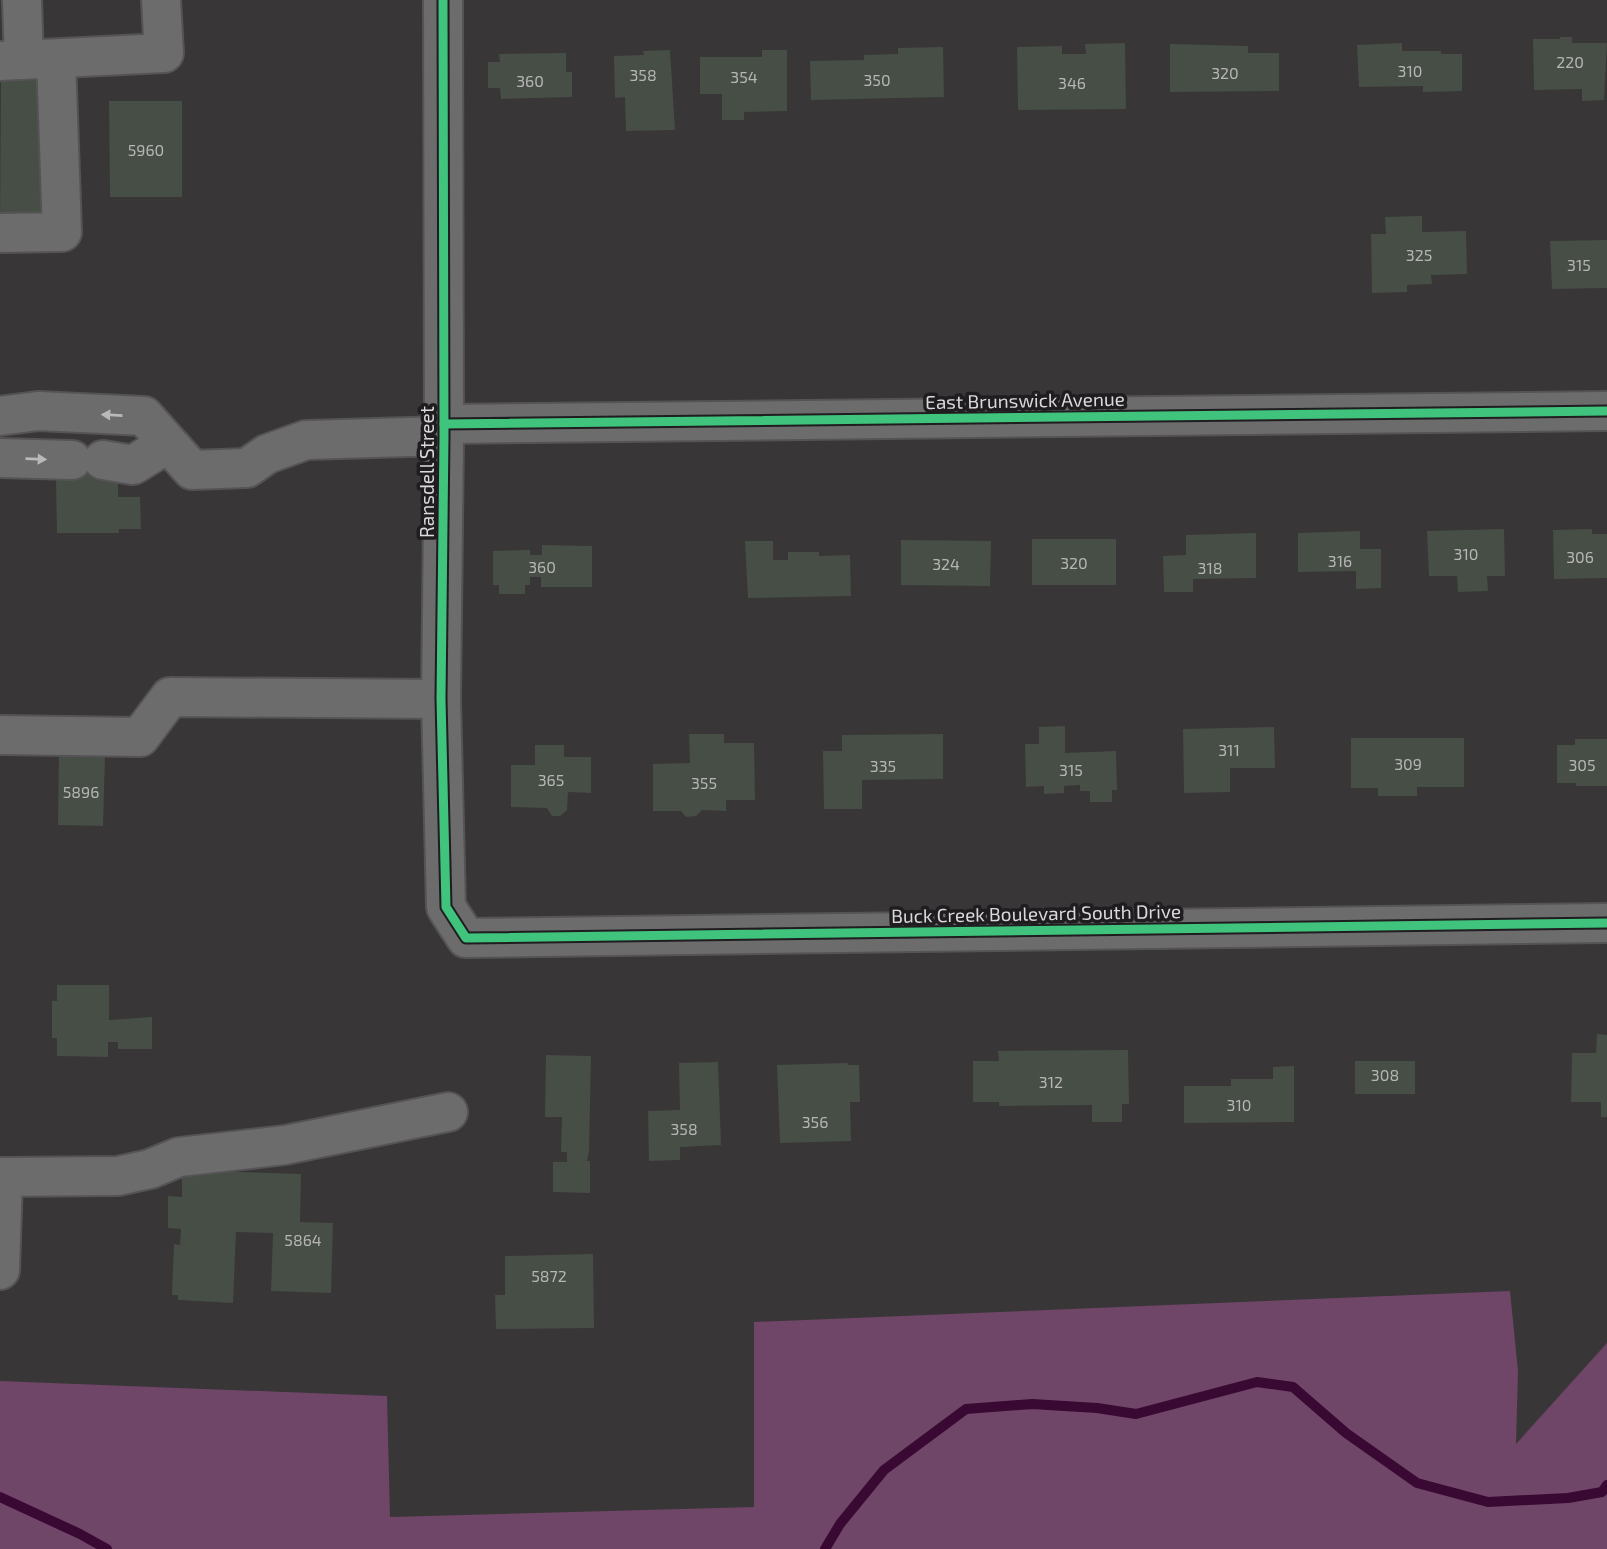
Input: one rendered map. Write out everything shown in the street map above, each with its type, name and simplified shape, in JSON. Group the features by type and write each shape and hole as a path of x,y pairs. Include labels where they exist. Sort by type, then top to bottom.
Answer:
{"street":[{"path":"0,233 62,232 27,60 22,0"},
{"path":"27,60 164,53 161,0"},
{"name":"Ransdell Street","path":"443,0 442,699 446,906 466,938"},
{"name":"East Brunswick Avenue","path":"0,416 38,411 144,416 192,470 247,468 267,454 306,440 444,430 1607,411"},
{"path":"0,458 88,460 133,465 167,444"},
{"path":"0,735 140,737 170,696 442,699"},
{"name":"Buck Creek Boulevard South Drive","path":"466,938 1607,923"},
{"path":"0,1270 1,1177 118,1176 150,1169 179,1157 285,1145 449,1112"}],"shaded area":[{"path":"1510,1291 1518,1371 1516,1444 1607,1343 1607,1549 0,1549 0,1381 387,1396 390,1517 754,1507 754,1322"}],"building":[{"path":"1572,37 1572,43 1607,43 1604,100 1582,101 1582,89 1534,90 1533,39"},
{"path":"1125,43 1126,109 1018,110 1017,47 1062,46 1062,54 1086,54 1085,44"},
{"path":"1402,43 1402,51 1462,54 1462,91 1423,92 1423,86 1359,87 1357,45"},
{"path":"1170,44 1248,46 1248,53 1279,53 1279,91 1170,92"},
{"path":"943,47 944,97 811,100 810,61 864,60 864,55 898,54 898,48"},
{"path":"670,50 675,130 626,131 625,97 615,98 614,56 644,55 643,51"},
{"path":"762,50 787,50 787,111 744,112 744,120 722,120 722,94 700,94 700,57 762,57"},
{"path":"566,53 566,72 572,72 572,97 501,99 500,88 488,88 488,62 500,62 499,54"},
{"path":"1,75 45,75 43,224 0,224"},
{"path":"109,101 182,101 182,197 110,197"},
{"path":"1422,216 1422,232 1466,231 1467,274 1431,275 1432,284 1407,285 1407,292 1372,293 1371,234 1386,234 1385,217"},
{"path":"1607,240 1607,288 1552,289 1550,241"},
{"path":"72,448 102,448 97,469 98,480 118,480 118,497 140,497 141,529 119,529 119,533 57,533 56,480 77,480"},
{"path":"1504,529 1505,576 1487,576 1488,591 1458,592 1457,576 1429,576 1427,531"},
{"path":"1592,529 1592,534 1607,534 1607,578 1554,579 1553,530"},
{"path":"1360,531 1360,549 1381,549 1381,588 1356,589 1356,571 1298,572 1298,533"},
{"path":"1256,533 1256,578 1193,579 1193,592 1164,592 1163,556 1186,555 1186,535"},
{"path":"1032,539 1116,539 1116,585 1032,585"},
{"path":"901,540 991,541 990,586 901,585"},
{"path":"745,541 773,541 773,560 788,560 788,552 819,552 819,556 850,555 851,596 748,598"},
{"path":"542,545 592,546 592,587 541,587 541,577 530,577 530,585 525,585 525,594 499,594 499,585 493,585 493,551 530,550 530,555 542,555"},
{"path":"1065,726 1065,753 1116,751 1117,790 1112,790 1112,802 1090,802 1090,791 1080,791 1080,785 1064,786 1064,793 1044,794 1044,786 1026,787 1025,744 1039,744 1039,727"},
{"path":"1274,727 1275,768 1230,768 1230,792 1184,793 1183,729"},
{"path":"689,734 724,734 724,743 754,743 755,800 726,800 726,811 702,810 696,816 686,817 681,811 653,811 653,764 690,763"},
{"path":"943,734 943,779 862,780 862,809 824,809 823,751 842,751 842,735"},
{"path":"1351,738 1464,738 1464,787 1417,787 1417,796 1378,796 1378,788 1351,788"},
{"path":"1575,739 1607,739 1607,786 1557,783 1557,745 1575,745"},
{"path":"535,745 564,745 564,757 591,757 591,793 568,792 567,810 560,816 552,816 547,808 511,807 511,765 535,765"},
{"path":"59,746 92,746 91,757 105,757 103,826 58,825"},
{"path":"57,985 109,985 109,1020 152,1017 152,1049 118,1049 118,1042 108,1042 108,1057 57,1056 57,1038 52,1038 52,1001 57,1001"},
{"path":"1597,1034 1607,1035 1607,1117 1601,1117 1601,1102 1571,1102 1572,1053 1596,1053"},
{"path":"1128,1050 1129,1104 1122,1104 1122,1122 1092,1122 1092,1105 999,1106 999,1102 973,1102 973,1061 999,1061 998,1051"},
{"path":"546,1055 591,1056 587,1161 590,1161 590,1193 553,1192 553,1162 567,1162 567,1152 561,1152 562,1117 545,1117"},
{"path":"1355,1061 1415,1061 1415,1094 1355,1094"},
{"path":"718,1062 721,1145 680,1147 680,1160 649,1161 648,1111 680,1110 679,1063"},
{"path":"777,1065 859,1065 860,1102 850,1102 851,1141 780,1143"},
{"path":"1294,1066 1294,1122 1184,1123 1184,1086 1231,1086 1231,1079 1273,1079 1273,1067"},
{"path":"182,1170 301,1174 300,1222 333,1223 331,1293 271,1291 273,1233 236,1232 233,1303 178,1300 178,1295 172,1295 174,1244 180,1245 181,1229 168,1228 168,1196 182,1197"},
{"path":"593,1254 594,1328 496,1329 495,1295 505,1295 505,1256"}],"waterway":[{"path":"825,1549 840,1524 884,1470 966,1409 1032,1404 1097,1408 1136,1414 1257,1382 1293,1387 1346,1433 1417,1483 1488,1502 1568,1498 1602,1492 1607,1485"},
{"path":"0,1497 107,1549"}],"cycle path":[{"path":"443,0 444,436 441,699 446,907 466,938 1607,923"},
{"path":"444,424 1607,411"}]}
